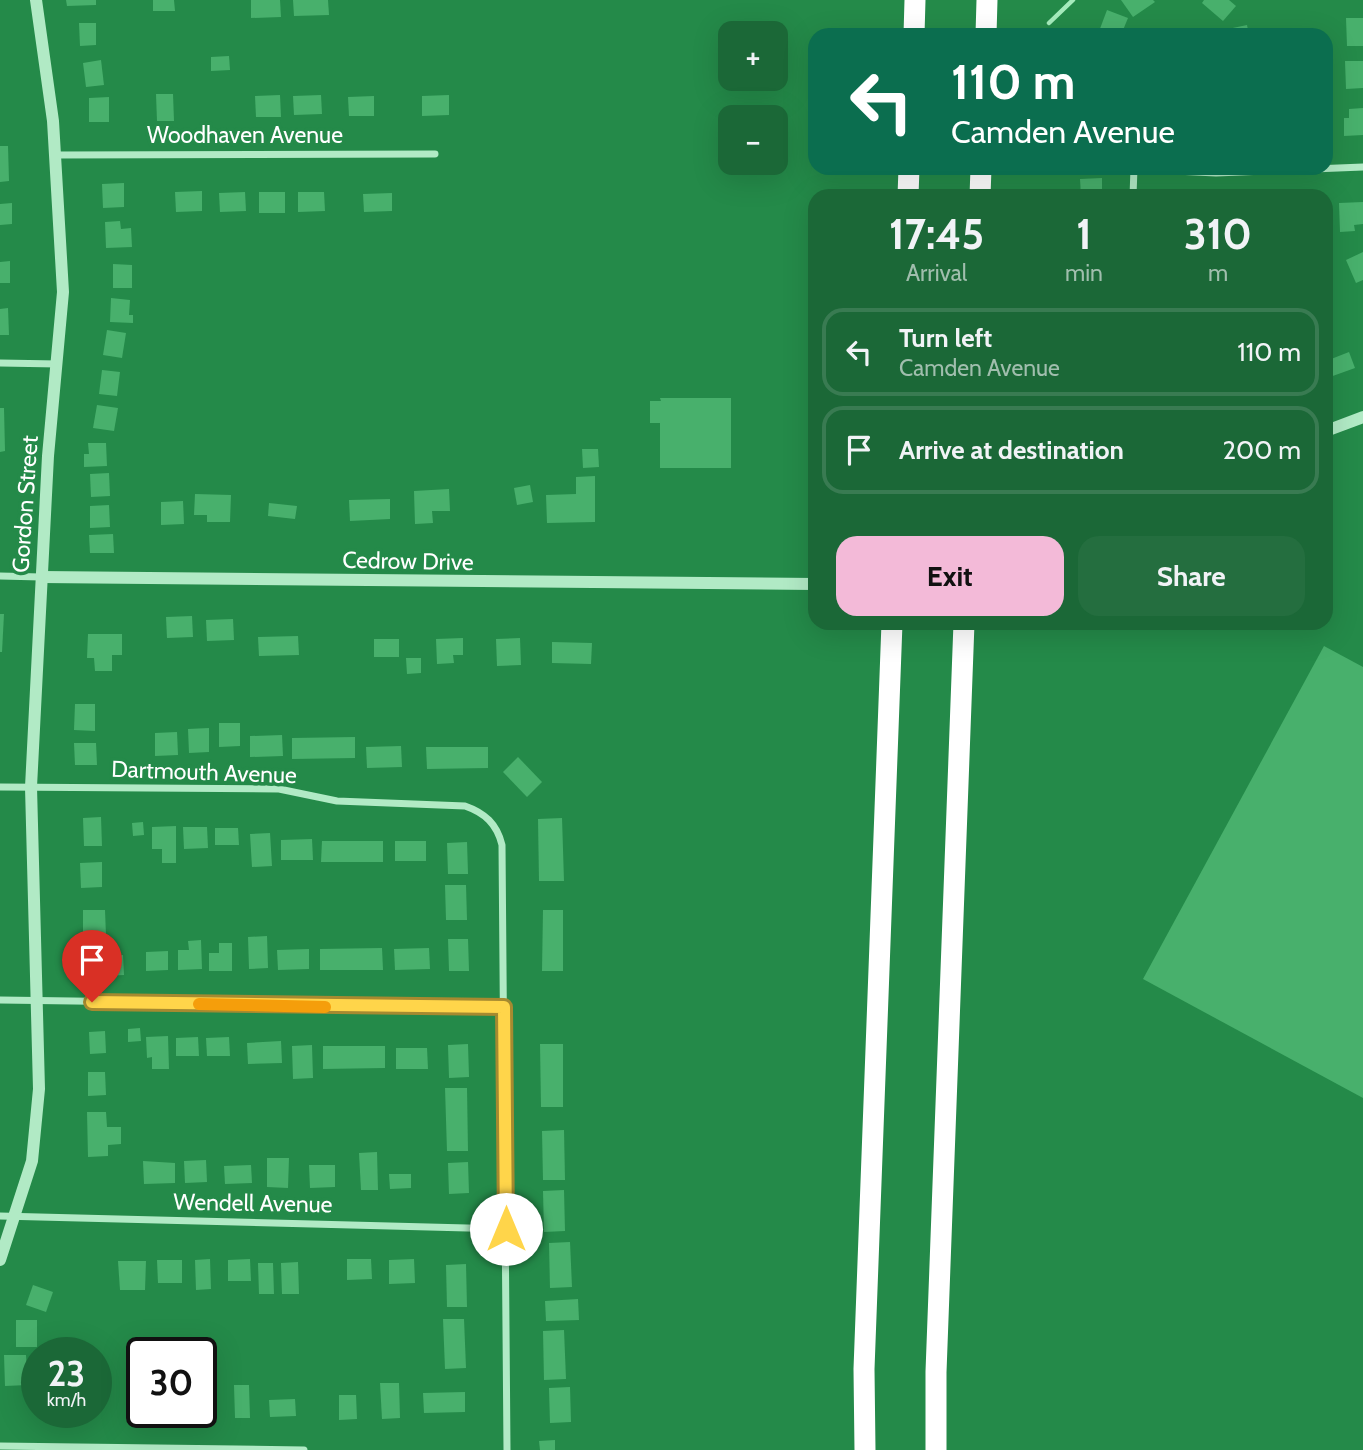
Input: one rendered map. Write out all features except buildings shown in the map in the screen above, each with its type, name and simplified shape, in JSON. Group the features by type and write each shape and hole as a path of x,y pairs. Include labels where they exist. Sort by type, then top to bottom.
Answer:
{"highway":[{"path":"914,28 915,0"},
{"path":"986,28 987,0"},
{"path":"865,1450 864,1369 892,630"},
{"path":"936,1450 936,1372 964,630"}],"street":[{"name":"Gordon Street","path":"0,1260 32,1161 39,1088 31,787 48,456 63,292 55,155 36,0"},
{"name":"Woodhaven Avenue","path":"55,155 435,154"},
{"path":"1333,168 1363,167"},
{"path":"0,363 58,364"},
{"path":"1333,428 1363,417"},
{"name":"Cedrow Drive","path":"0,576 808,584"},
{"name":"Dartmouth Avenue","path":"0,787 279,789 337,801 466,806 486,816 500,835 502,845 504,1007"},
{"path":"0,1000 504,1007 507,1450"},
{"name":"Wendell Avenue","path":"0,1216 506,1229"},
{"path":"0,1446 304,1450"}],"waterway":[{"path":"1049,23 1073,0"}],"slow traffic":[{"path":"199,1004 325,1007"}],"route":[{"path":"92,1002 427,1009 504,1007 506,1229"}]}
